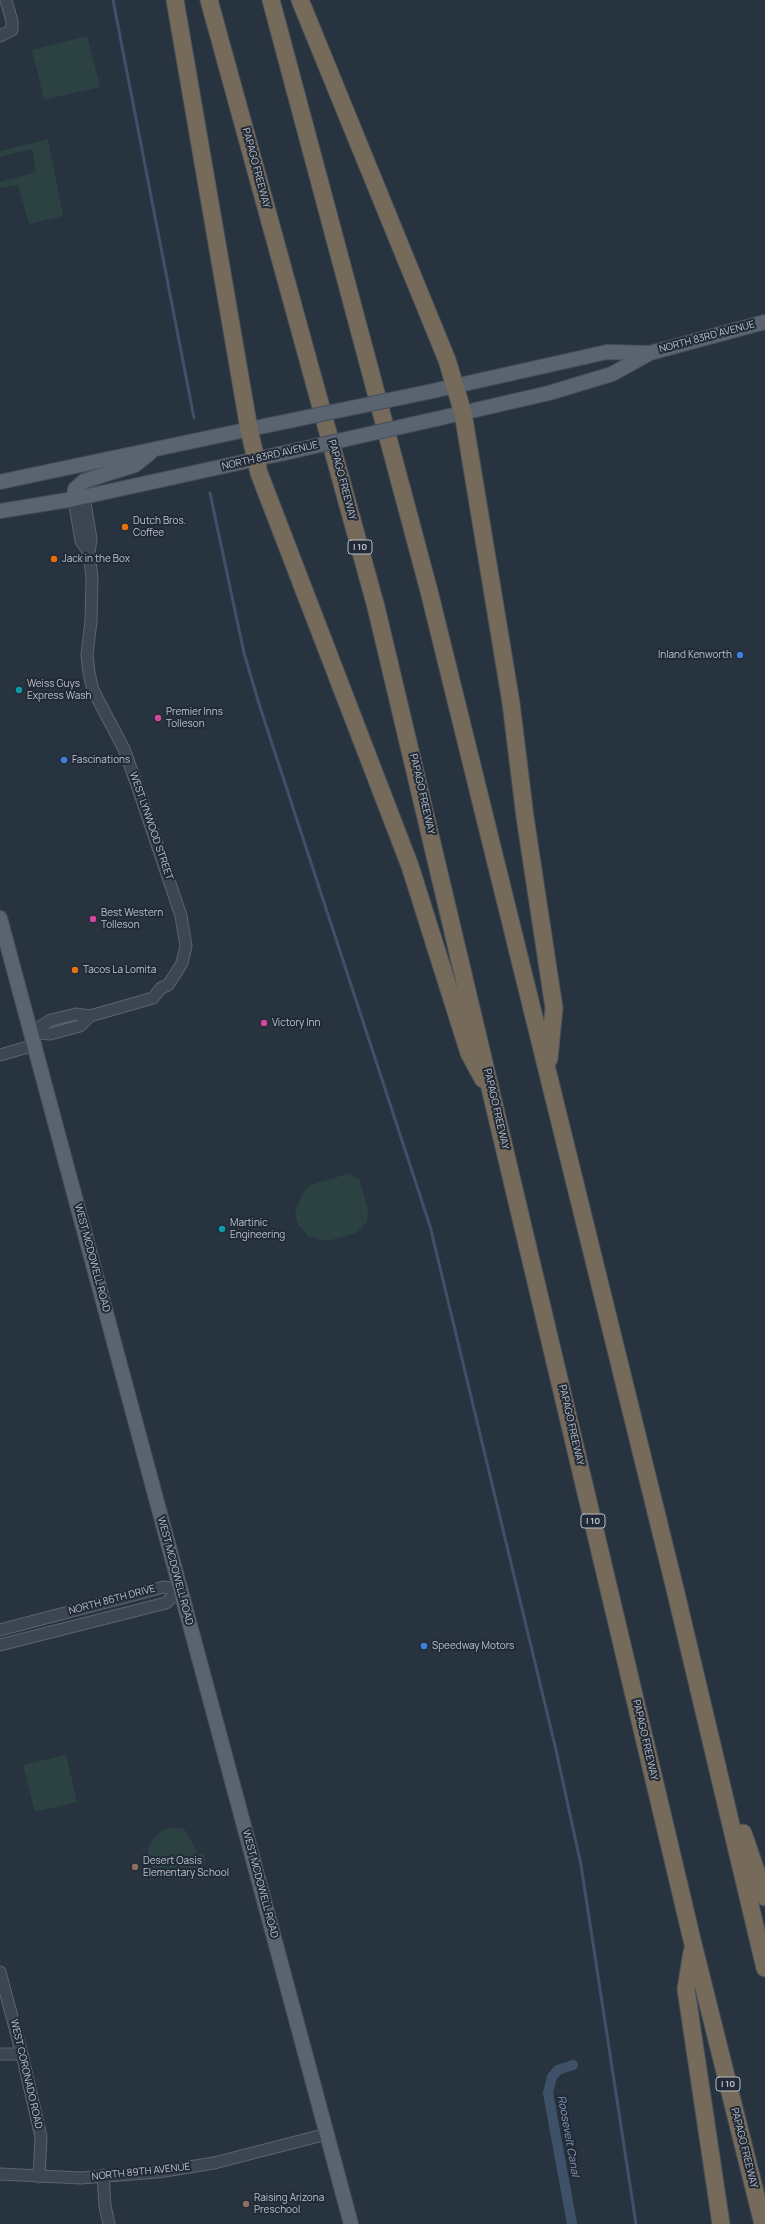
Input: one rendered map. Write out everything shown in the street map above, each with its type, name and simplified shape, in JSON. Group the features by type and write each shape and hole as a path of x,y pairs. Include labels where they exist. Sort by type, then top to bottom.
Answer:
{"highway":[{"path":"175,0 249,429 259,473 410,866 469,1053 494,1099"},
{"name":"PAPAGO FREEWAY","path":"209,0 376,607 494,1099 693,1944 763,2224"},
{"path":"271,0 429,591 711,1738 765,1968"},
{"path":"300,0 456,386 463,413 511,703 525,816 554,1008 548,1072"},
{"path":"711,1738 765,1897"},
{"path":"693,1944 686,1989 721,2224"}],"main road":[{"name":"NORTH 83RD AVENUE","path":"0,511 79,498 549,393 612,374 650,353 765,322"},
{"name":"NORTH 83RD AVENUE","path":"0,482 428,392 607,352 650,353"},
{"path":"79,498 75,489 84,481 135,465 154,450"},
{"name":"WEST MCDOWELL ROAD","path":"0,918 351,2224"}],"street":[{"path":"0,36 12,30 12,20 6,0"},
{"name":"WEST LYNWOOD STREET","path":"33,1039 51,1020 76,1014 90,1016 153,998 161,988 168,985 182,963 186,946 181,916 130,764 95,694 89,673 88,644 93,593 90,553 81,541 79,498"},
{"path":"0,1055 33,1039"},
{"name":"NORTH 86TH DRIVE","path":"0,1630 164,1587 180,1590"},
{"name":"NORTH 86TH DRIVE","path":"0,1645 166,1602 180,1590"},
{"name":"WEST CORONADO ROAD","path":"0,1972 22,2054 40,2136 39,2177"},
{"path":"0,2054 22,2054"},
{"name":"NORTH 89TH AVENUE","path":"0,2174 81,2178 158,2172 214,2163 327,2134"},
{"path":"103,2176 105,2206 109,2224"}],"green space":[{"path":"87,36 100,87 44,100 32,50"},
{"path":"48,139 63,216 29,224 18,185 0,188 0,182 36,172 32,149 0,157 0,151"},
{"path":"350,1173 360,1180 368,1211 367,1222 356,1233 328,1241 308,1236 298,1224 295,1213 303,1192 311,1185"},
{"path":"66,1755 77,1802 35,1812 23,1765"},
{"path":"173,1827 184,1829 198,1855 203,1853 205,1862 199,1874 192,1876 189,1869 159,1877 153,1872 148,1856 148,1847 154,1838 163,1830"}],"waterway":[{"path":"113,0 194,418"},
{"path":"210,493 244,653 260,707 430,1226 556,1750 581,1865 636,2224"},
{"name":"Roosevelt Canal","path":"572,2224 548,2093 552,2077 558,2070 573,2065"}],"place":[{"name":"Dutch Bros. Coffee","path":"125,527"},
{"name":"Jack in the Box","path":"54,559"},
{"name":"Inland Kenworth","path":"740,655"},
{"name":"Weiss Guys Express Wash","path":"19,690"},
{"name":"Premier Inns Tolleson","path":"158,718"},
{"name":"Fascinations","path":"64,760"},
{"name":"Best Western Tolleson","path":"93,919"},
{"name":"Tacos La Lomita","path":"75,970"},
{"name":"Victory Inn","path":"264,1023"},
{"name":"Martinic Engineering","path":"222,1229"},
{"name":"Speedway Motors","path":"424,1646"},
{"name":"Desert Oasis Elementary School","path":"135,1867"},
{"name":"Raising Arizona Preschool","path":"246,2204"}]}
